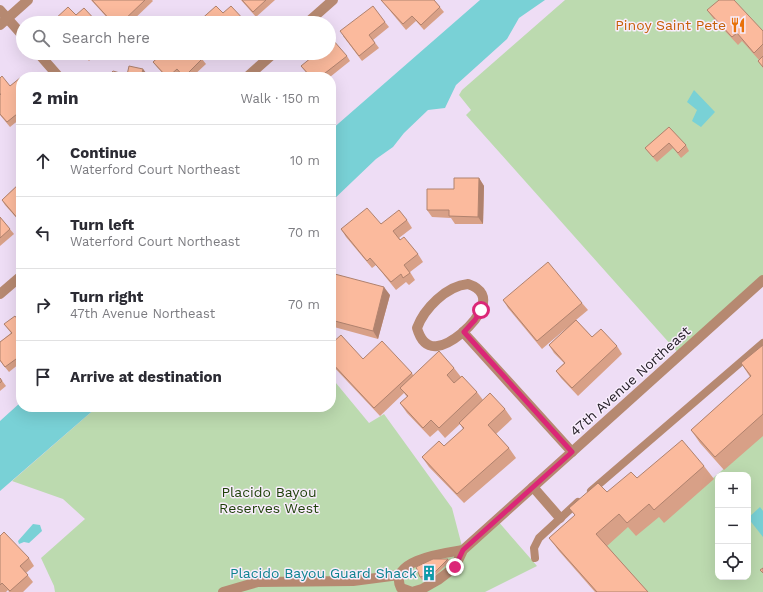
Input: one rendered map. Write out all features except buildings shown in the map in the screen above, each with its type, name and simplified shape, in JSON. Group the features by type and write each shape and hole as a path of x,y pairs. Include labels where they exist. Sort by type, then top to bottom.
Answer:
{"street":[{"path":"4,22 28,0"},
{"path":"315,16 333,0"},
{"path":"0,10 4,22 16,31"},
{"path":"44,60 55,72"},
{"path":"253,72 266,60"},
{"path":"0,294 16,280"},
{"name":"47th Avenue Northeast","path":"463,550 420,560 405,568 399,575 398,582 401,588 412,592 422,589 455,567 463,550 763,280"},
{"path":"468,284 475,286 481,292 483,301 481,310 475,320 464,332 443,346 434,347 426,343 420,337 417,328 426,311 458,285 468,284"},
{"path":"464,332 572,452"},
{"path":"533,487 560,518"},
{"path":"223,592 258,582 353,581 399,575"}],"lane":[{"path":"535,558 534,548 539,538 560,518 763,342"}],"green space":[{"path":"565,0 763,0 763,280 680,355 466,115 471,110 459,95 462,90"},
{"name":"Placido Bayou Reserves West","path":"336,383 369,423 384,414 452,508 463,550 497,520 537,566 485,592 55,592 54,586 41,558 85,519 63,499 12,481 91,412 336,412"},
{"path":"763,435 763,592 640,592 601,548 627,525 658,515 715,476 715,580 751,580 751,472 720,472"}],"shaded area":[{"path":"480,0 545,0 519,18 507,39 456,85 445,108 428,110 404,133 393,147 376,159 336,197 336,126"},
{"path":"694,90 715,112 701,127 692,121 697,110 687,102"},
{"path":"16,407 16,412 91,412 0,491 0,421"},
{"path":"760,507 763,511 763,537 751,522 751,515"},
{"path":"33,524 40,525 42,531 29,543 24,542 19,544 18,541"}],"place":[{"name":"Pinoy Saint Pete","path":"738,25"},
{"name":"Placido Bayou Guard Shack","path":"429,573"}],"route":[{"path":"455,567 463,550 475,541 572,452 464,332 475,320 481,310"}]}
